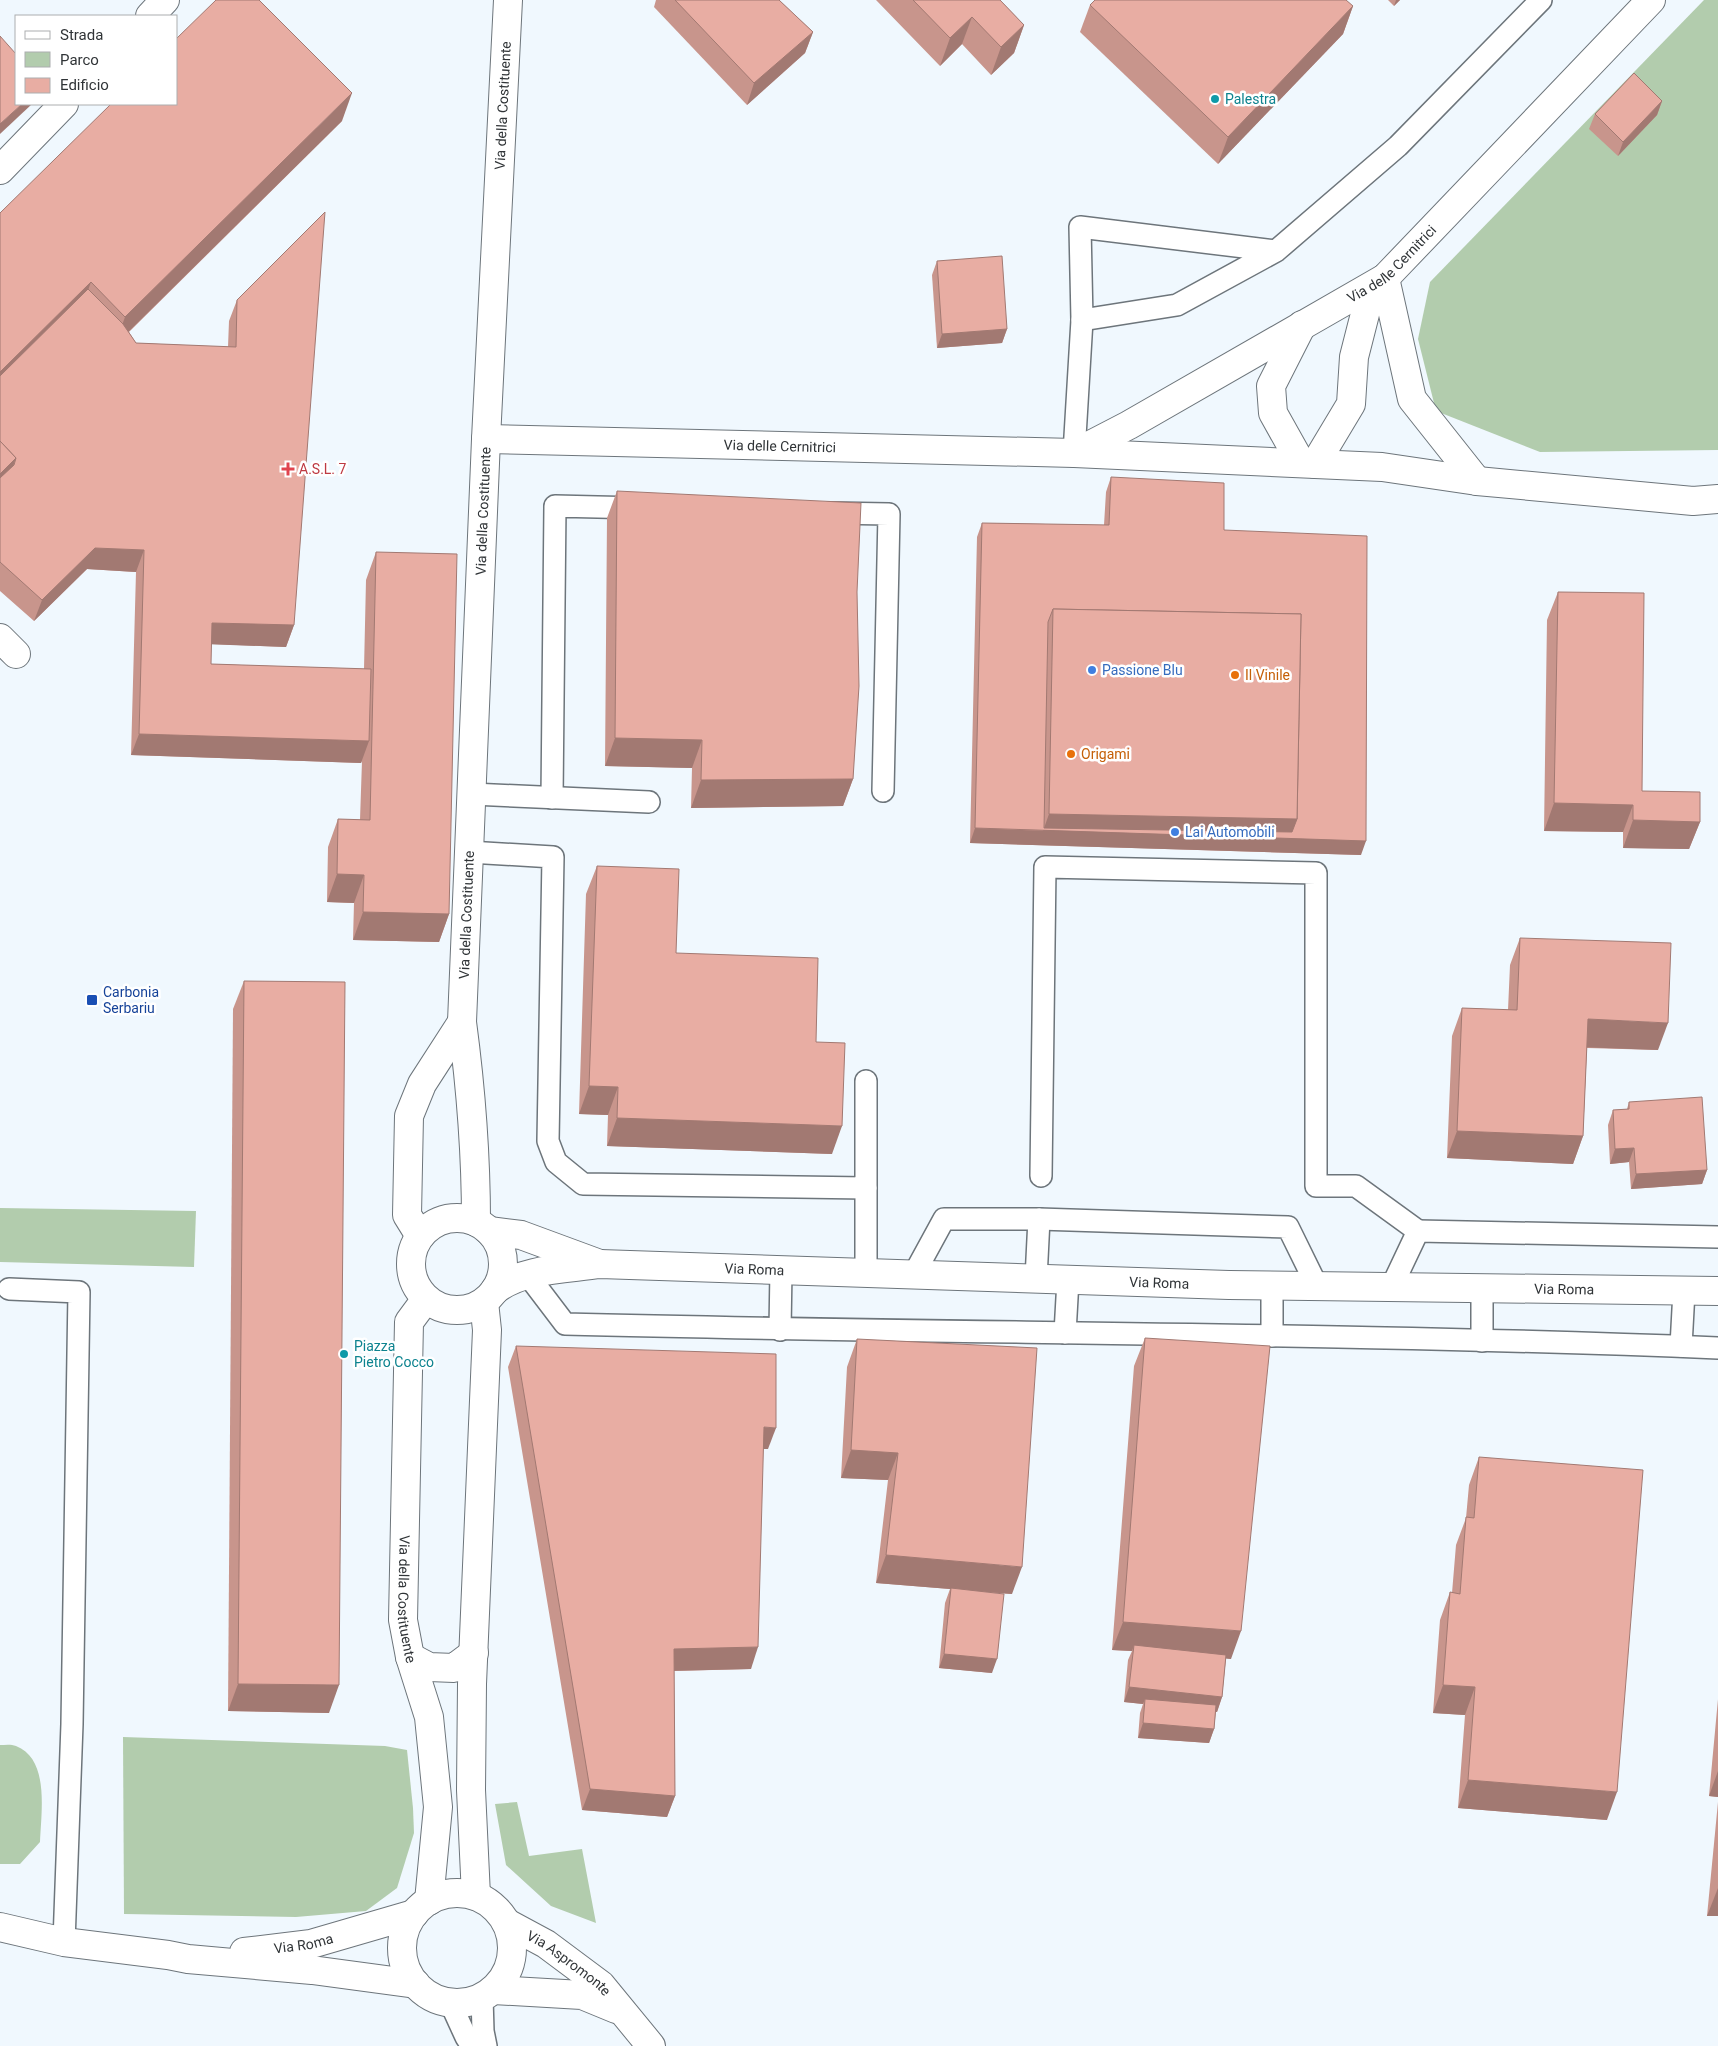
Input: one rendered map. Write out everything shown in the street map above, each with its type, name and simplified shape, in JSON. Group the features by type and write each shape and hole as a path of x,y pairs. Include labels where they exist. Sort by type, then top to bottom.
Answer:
{"main road":[{"path":"151,15 166,0"},
{"name":"Via della Costituente","path":"483,1226 476,1179 471,1088 462,1022 486,439 508,0"},
{"name":"Via delle Cernitrici","path":"1074,453 1128,426 1385,278 1650,0"},
{"path":"0,170 63,105"},
{"path":"1302,325 1271,386 1273,413 1308,464 1350,404 1354,357 1367,306 1385,278"},
{"path":"1385,278 1412,399 1477,481"},
{"name":"Via delle Cernitrici","path":"486,439 1074,453 1382,467 1508,484 1693,501 1718,499"},
{"path":"420,1236 407,1215 409,1116 422,1084 462,1022"},
{"path":"476,1896 471,1790 486,1330 490,1296 502,1276 504,1259 499,1244 483,1226 461,1218 445,1219 431,1226 420,1236 412,1252 410,1270 413,1281 426,1299 439,1307 454,1310 470,1309 490,1296"},
{"name":"Via Roma","path":"483,1226 520,1234 600,1264"},
{"name":"Via Roma","path":"490,1296 507,1281 528,1274 600,1264 1272,1286 1718,1291"},
{"name":"Via della Costituente","path":"421,1907 438,1807 429,1717 410,1657 404,1620 409,1322 426,1299"},
{"path":"410,1657 429,1667 454,1668 474,1653"},
{"path":"460,1892 476,1896 488,1902 507,1923 511,1935 511,1959 508,1971 487,1994 472,2001 450,2002 437,1999 416,1984 408,1971 403,1957 406,1927 421,1907 444,1895 460,1892"},
{"name":"Via Roma","path":"188,1959 311,1944 421,1907"},
{"name":"Via Aspromonte","path":"507,1923 546,1944 601,1985 651,2046"},
{"name":"Via Roma","path":"0,1927 64,1942 188,1959 312,1970 416,1984"},
{"name":"Via Aspromonte","path":"487,1994 582,1996 623,2012"}],"lane":[{"path":"1082,320 1177,305 1276,251 1398,146 1541,0"},
{"path":"1074,453 1082,320 1080,227 1276,251"},
{"path":"552,798 555,506 663,508"},
{"path":"811,512 889,514 882,791"},
{"path":"472,794 649,802"},
{"path":"469,852 553,857 548,1141 556,1162 583,1184 866,1188"},
{"path":"1041,1176 1045,867 1316,873 1316,1186 1356,1186 1418,1231 1718,1236"},
{"path":"866,1081 866,1273"},
{"path":"1036,1279 1039,1218"},
{"path":"914,1274 944,1219 1039,1218 1288,1226 1317,1286"},
{"path":"1391,1288 1418,1231"},
{"path":"780,1330 781,1270"},
{"path":"528,1274 565,1324 780,1330 1272,1336 1718,1348"},
{"path":"1065,1333 1068,1280"},
{"path":"1272,1286 1272,1336"},
{"path":"9,1289 79,1292 72,1708 64,1942"},
{"path":"1482,1289 1482,1341"},
{"path":"1681,1346 1684,1291"},
{"path":"486,2046 483,2031 487,1994"},
{"path":"450,2002 472,2046"}],"green space":[{"path":"1704,0 1718,0 1718,450 1540,452 1436,411 1418,339 1430,282"},
{"path":"0,1208 196,1211 194,1267 0,1262"},
{"path":"123,1737 385,1746 407,1750 414,1833 397,1888 366,1911 296,1917 124,1914"},
{"path":"0,1745 14,1745 27,1753 34,1762 39,1774 42,1802 40,1842 20,1864 0,1864"},
{"path":"517,1802 529,1856 582,1849 596,1923 551,1906 506,1865 495,1804"}],"building":[{"path":"216,0 259,0 352,93 125,317 91,282 0,372 0,213 110,105 178,105 178,37"},
{"path":"675,0 779,0 813,32 754,83"},
{"path":"913,0 1000,0 1024,25 1001,47 972,17 950,38"},
{"name":"Palestra","path":"1095,0 1346,0 1353,6 1228,137 1090,5"},
{"path":"0,36 15,53 15,105 21,105 0,124"},
{"path":"1634,73 1662,101 1623,142 1595,114"},
{"path":"325,212 294,625 212,623 211,664 371,669 369,741 139,734 144,550 95,548 42,600 0,562 0,478 14,465 16,458 0,441 0,376 88,289 123,324 136,343 236,347 237,300"},
{"path":"1002,256 1007,329 942,334 937,261"},
{"path":"0,441 16,458 0,474"},
{"path":"1111,477 1224,483 1224,530 1367,536 1366,841 975,828 982,523 1109,525","holes":["1053,609 1301,614 1297,819 1292,832 1044,828 1048,622"]},
{"path":"617,491 861,503 857,592 859,686 853,779 701,780 702,740 615,738"},
{"path":"376,552 457,554 449,914 363,912 364,875 337,874 338,819 370,820"},
{"path":"1558,592 1644,593 1642,791 1700,792 1700,822 1633,820 1633,805 1554,803"},
{"path":"1053,609 1301,614 1297,819 1049,814"},
{"path":"597,866 679,869 676,953 818,958 816,1042 845,1043 842,1126 617,1118 618,1087 589,1086"},
{"path":"1520,938 1671,943 1668,1023 1588,1019 1583,1136 1457,1131 1462,1008 1517,1010"},
{"path":"244,981 345,982 339,1685 238,1684"},
{"path":"1702,1097 1707,1170 1636,1174 1634,1148 1615,1149 1613,1110 1629,1109 1629,1102"},
{"path":"1145,1338 1270,1346 1241,1631 1123,1622"},
{"path":"857,1339 1037,1348 1022,1567 886,1555 898,1453 851,1450"},
{"path":"516,1346 776,1354 776,1428 764,1427 758,1647 674,1649 675,1796 590,1789"},
{"path":"1479,1457 1643,1470 1617,1792 1468,1780 1475,1687 1443,1685 1450,1592 1460,1594 1466,1517 1474,1518"},
{"path":"951,1588 1004,1594 997,1659 944,1654"},
{"path":"1134,1645 1226,1655 1222,1697 1129,1687"},
{"path":"1145,1699 1216,1705 1214,1729 1143,1723"}],"place":[{"name":"Palestra","path":"1215,99"},
{"name":"A.S.L. 7","path":"288,469"},
{"name":"Passione Blu","path":"1092,670"},
{"name":"Il Vinile","path":"1235,675"},
{"name":"Origami","path":"1071,754"},
{"name":"Lai Automobili","path":"1175,832"},
{"name":"Carbonia Serbariu","path":"92,1000"},
{"name":"Piazza Pietro Cocco","path":"344,1354"}]}
